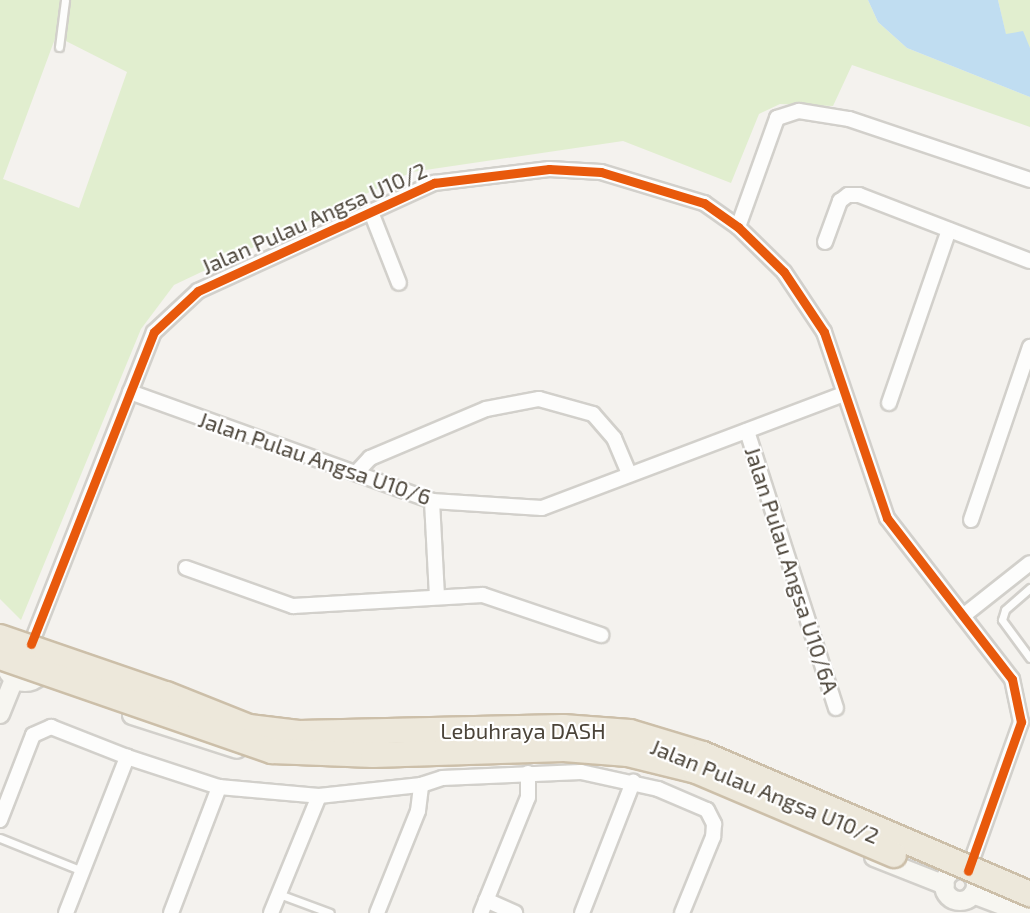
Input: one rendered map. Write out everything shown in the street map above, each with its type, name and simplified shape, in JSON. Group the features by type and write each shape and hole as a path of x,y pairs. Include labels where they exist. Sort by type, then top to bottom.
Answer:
{"highway":[{"name":"Lebuhraya DASH","path":"8,654 166,694 249,727 299,733 563,727 630,732 703,754 1030,896"},
{"name":"Lebuhraya DASH","path":"8,654 272,751 332,755 564,749 628,754 696,771 1030,909"}],"street":[{"path":"738,227 777,118 799,111 849,119 1030,180"},
{"name":"Jalan Pulau Angsa U10/2","path":"8,654 130,392 154,332 198,291 434,183 549,169 601,172 704,203 738,227 784,272 824,332 887,518 1012,679 1021,722 961,888"},
{"path":"825,242 840,201 849,195 859,195 1030,261"},
{"path":"371,212 399,283"},
{"path":"889,403 949,230"},
{"path":"971,520 1030,347"},
{"name":"Jalan Pulau Angsa U10/6","path":"130,392 357,472 432,501 542,508 844,394"},
{"path":"357,472 370,458 486,409 539,399 593,414 614,438 629,474"},
{"name":"Jalan Pulau Angsa U10/6A","path":"747,431 836,708"},
{"path":"432,501 437,597"},
{"path":"963,616 1030,563"},
{"path":"186,568 293,606 483,595 602,635"},
{"path":"40,650 44,660 38,677 26,682 8,654 40,650"},
{"path":"0,714 8,654"},
{"name":"Jalan Pulau Angsa U10/2","path":"44,660 207,724 251,733 300,738 554,731 628,737 675,750 791,797 961,888 1030,896"},
{"name":"Jalan Pulau Angsa U10/2","path":"38,677 192,737 302,761 560,756 652,765 714,785 1023,913"},
{"path":"0,820 33,735 51,727 127,757 219,787 319,796 421,785 442,778 528,772 581,772 633,782 683,797 707,810 714,824 713,837 682,913"},
{"path":"66,913 127,757"},
{"path":"515,913 484,907 528,797 528,772"},
{"path":"582,913 633,782"},
{"path":"377,913 418,811 421,785"},
{"path":"171,913 219,787"},
{"path":"271,913 319,796"}],"lane":[{"path":"59,47 65,0"},
{"path":"1030,588 1005,610 1002,620 1030,658"},
{"path":"0,838 82,871"},
{"path":"279,894 330,913"}],"green space":[{"path":"0,0 868,0 878,22 907,48 1030,97 1030,127 852,65 833,106 780,104 759,114 731,183 623,141 412,172 174,285 141,329 21,620 0,599","holes":["56,36 127,72 79,208 3,179"]},
{"path":"998,0 1030,0 1030,48 1006,35"}],"water":[{"path":"868,0 998,0 1006,34 1023,31 1030,48 1030,97 907,48 878,22"}],"cycle path":[{"path":"31,644 154,332 198,291 434,183 549,169 601,172 704,203 738,227 784,272 824,332 887,518 1012,679 1021,722 968,871"}]}
